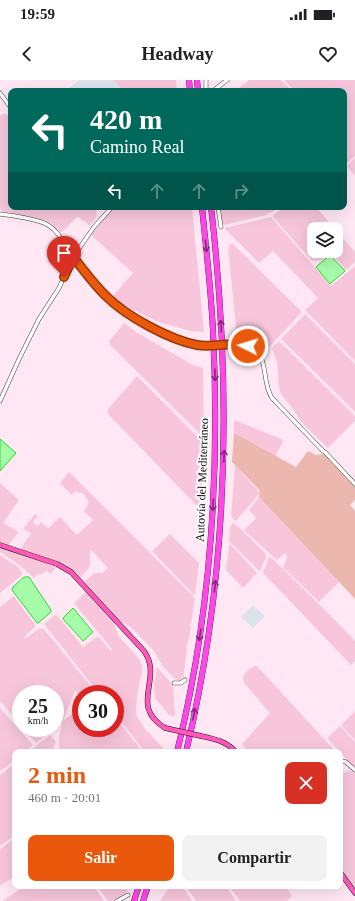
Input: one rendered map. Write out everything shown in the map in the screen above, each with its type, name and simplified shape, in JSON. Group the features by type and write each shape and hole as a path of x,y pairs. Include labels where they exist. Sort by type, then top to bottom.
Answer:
{"highway":[{"name":"Autovía del Mediterráneo","path":"178,749 196,658 203,609 210,547 216,460 216,403 213,330 202,210"},
{"name":"Autovía del Mediterráneo","path":"187,749 205,656 214,596 223,479 223,349 210,210"},
{"path":"134,901 138,889"},
{"path":"143,901 147,889"}],"main road":[{"path":"0,545 57,564 71,572 144,651 149,657 151,672 147,698 149,713 157,723 165,728 223,742 233,749"},
{"path":"343,876 355,893"}],"street":[{"path":"218,88 227,80"},
{"path":"0,93 8,104"},
{"path":"0,401 36,326 59,288 73,257 94,227 109,210"},
{"path":"218,210 221,227"},
{"path":"0,214 49,225 73,257 107,297 150,327 188,343 202,346 242,344 248,346 259,354 265,366 266,387 272,398 323,451 326,452 355,484"},
{"path":"174,683 181,683 184,680"},
{"path":"343,762 346,762 355,770"},
{"path":"118,901 128,895"}],"shaded area":[{"path":"79,80 114,80 121,88 70,88"},
{"path":"114,80 176,80 177,88 121,88"},
{"path":"249,80 281,80 289,88 239,88"},
{"path":"284,80 355,80 355,156 347,163 347,88 292,88"},
{"path":"0,115 8,115 8,210 96,210 97,216 90,226 77,217 62,232 60,232 51,223 44,220 2,211 0,208"},
{"path":"355,158 355,176 347,166"},
{"path":"111,210 192,210 204,332 191,331 158,322 134,310 127,309 111,298 133,273 91,235"},
{"path":"220,210 275,210 266,215 225,225 222,223"},
{"path":"280,210 319,210 329,222 307,222 307,255 273,217 273,215"},
{"path":"271,217 331,286 355,266 355,361 305,310 318,298 273,251 259,263 225,229"},
{"path":"343,238 355,252 355,262 346,270 335,258 343,258"},
{"path":"232,243 302,312 270,346 255,331 236,328 228,247"},
{"path":"309,258 324,258 322,260 312,261"},
{"path":"326,258 333,258 345,271 330,284 316,267"},
{"path":"305,314 355,364 355,412 281,339"},
{"path":"124,323 136,332 193,365 203,368 204,433 201,435 110,345 109,341"},
{"path":"279,341 355,416 355,421 328,448 301,422 281,394 279,388 277,362 272,348"},
{"path":"137,376 203,442 203,482 199,490 200,503 197,506 108,414 108,409"},
{"path":"234,420 284,440 275,456 234,433"},
{"path":"234,433 296,467 308,451 316,455 324,454 355,487 355,500 350,505 355,511 355,599 259,497 260,491 232,462"},
{"path":"0,439 16,453 0,471"},
{"path":"235,465 260,493 236,521 231,516"},
{"path":"69,472 195,598 191,624 189,624 191,627 186,646 187,650 183,679 179,681 175,679 164,668 153,650 133,629 126,624 121,623 84,582 94,573 102,573 108,568 90,549 89,568 80,578 67,566 20,549 31,534 23,529 35,514 38,516 33,522 38,526 41,522 48,528 60,517 77,535 93,520 84,511 89,503 84,494 75,491 72,495 60,483"},
{"path":"0,483 19,500 3,523 19,532 8,545 0,542"},
{"path":"259,497 339,582 319,602 283,567 287,557 285,553 277,560 244,530 256,518 249,510"},
{"path":"233,523 265,553 266,557 260,571 229,541 230,526"},
{"path":"170,534 199,563 195,596 152,551"},
{"path":"229,545 231,545 257,573 243,588 226,570"},
{"path":"0,547 56,568 50,574 47,570 42,574 38,574 34,578 0,552"},
{"path":"0,555 17,566 22,572 22,575 0,593"},
{"path":"269,557 273,559 355,641 355,661 351,665 263,573"},
{"path":"24,577 29,577 51,610 51,612 38,623 12,590 13,587"},
{"path":"86,592 113,621 118,635 139,659 142,665 136,714 145,729 164,749 143,749 124,725 124,685 92,685 44,624 56,614 83,647 98,636 111,651 112,649 74,603"},
{"path":"14,596 36,626 25,636 26,638 40,628 44,629 90,685 72,685 72,698 64,718 64,685 12,685 12,715 0,701 0,607"},
{"path":"253,605 265,616 253,628 241,617"},
{"path":"73,608 93,632 83,641 63,619"},
{"path":"257,666 333,749 246,749 242,744 270,713 244,683 244,674 249,669"},
{"path":"157,667 173,685 175,717 169,715 155,698 154,683"},
{"path":"0,708 12,721 12,737 26,737 33,745 28,749 12,749 12,762 0,771"},
{"path":"355,711 355,740 341,725"},
{"path":"72,714 72,737 124,737 124,728 141,749 61,749 59,747 59,738 64,737 64,720"},
{"path":"340,726 355,742 355,769 343,756 343,749 337,749 328,739 329,736"},
{"path":"31,737 44,737 36,743"},
{"path":"47,737 52,737 56,741 53,749 32,749"},
{"path":"12,765 12,837 0,846 0,775"},
{"path":"350,770 355,773 355,887 343,871 343,774"},
{"path":"12,840 12,878 0,886 0,849"},
{"path":"20,889 96,889 104,901 2,901"},
{"path":"99,889 128,889 127,892 113,901 108,901"},
{"path":"168,889 184,889 192,901 160,901"},
{"path":"188,889 228,889 236,901 196,901"},
{"path":"231,889 288,889 292,896 287,901 240,901"}],"route":[{"path":"64,277 73,257 107,297 150,327 188,343 202,346 242,344 248,346"}]}
